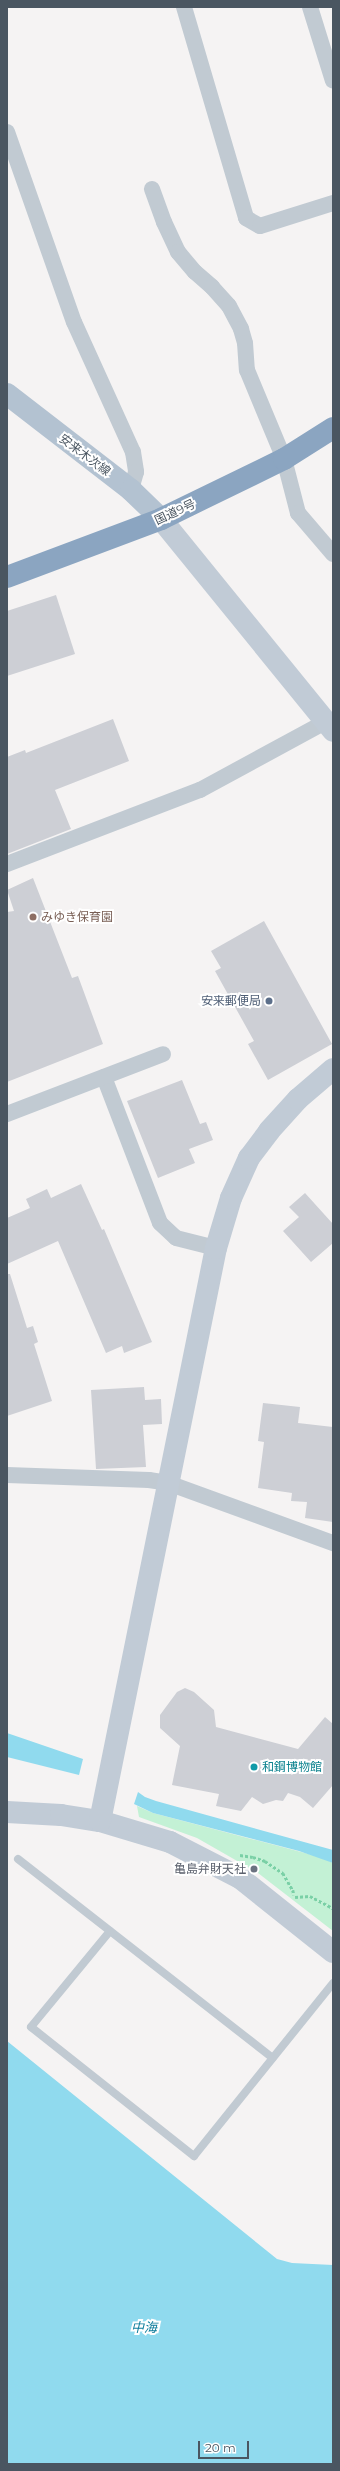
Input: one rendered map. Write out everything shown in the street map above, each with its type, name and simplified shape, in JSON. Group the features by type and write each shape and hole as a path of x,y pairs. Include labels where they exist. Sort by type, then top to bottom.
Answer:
{"highway":[{"name":"国道9号","path":"7,577 161,519 284,459 333,428"}],"main road":[{"name":"安来木次線","path":"7,394 131,490 161,519"}],"street":[{"path":"184,7 246,218 260,226 333,203"},
{"path":"310,7 333,81"},
{"path":"7,132 74,322 133,452 136,472 131,490"},
{"path":"152,189 164,222 178,252 195,272 212,287 229,306 241,329 245,344 247,370 284,459 298,512 333,554"},
{"path":"7,864 200,790 329,726 161,519"},
{"path":"7,1114 163,1054"},
{"path":"100,1821 216,1248 231,1198 249,1158 269,1131 298,1098 333,1069"},
{"path":"104,1077 160,1222 176,1238 216,1248"},
{"path":"7,1475 149,1480 168,1484 333,1543"},
{"path":"7,1812 61,1815 100,1821 170,1842 240,1878 333,1952"}],"lane":[{"path":"18,1859 272,2058"},
{"path":"110,1931 31,2027 194,2156 333,1983"}],"path":[{"path":"235,1855 253,1857 283,1873 293,1890 292,1899 310,1896 333,1908"}],"green space":[{"path":"137,1806 153,1813 320,1857 333,1863 333,1931 258,1873 197,1838 139,1817"}],"water":[{"path":"7,1733 83,1759 79,1775 7,1757"},
{"path":"138,1792 145,1797 156,1801 333,1850 333,1863 299,1851 153,1813 134,1804"},
{"name":"中海","path":"7,2041 277,2259 292,2263 333,2265 333,2464 7,2464"}],"building":[{"path":"56,595 75,654 7,676 7,611"},
{"path":"113,719 129,761 55,790 71,829 7,854 7,757 25,750 26,753"},
{"path":"33,878 72,978 78,976 103,1044 7,1082 7,912 14,911 7,890"},
{"path":"264,921 332,1044 268,1080 248,1044 254,1041 215,971 221,968 211,951"},
{"path":"182,1080 200,1124 206,1122 213,1140 189,1149 195,1163 158,1178 127,1101"},
{"path":"81,1184 102,1230 104,1229 152,1342 124,1353 122,1346 106,1353 58,1241 7,1264 7,1218 30,1208 26,1199 47,1189 51,1198"},
{"path":"305,1193 333,1224 333,1243 311,1262 283,1231 299,1217 289,1207"},
{"path":"7,1274 10,1274 27,1328 33,1326 38,1342 34,1344 52,1401 7,1416"},
{"path":"144,1387 145,1400 161,1399 162,1424 143,1425 146,1467 96,1469 91,1390"},
{"path":"263,1403 300,1407 298,1423 333,1427 333,1522 305,1518 307,1502 291,1501 292,1493 258,1488 264,1442 258,1441"},
{"name":"和鋼博物館","path":"185,1688 194,1692 214,1710 216,1727 298,1749 325,1717 333,1724 333,1785 313,1808 300,1797 288,1793 283,1801 276,1800 263,1804 252,1797 241,1811 216,1806 219,1794 172,1785 180,1746 160,1728 160,1715 177,1692"}],"place":[{"name":"みゆき保育園","path":"33,917"},
{"name":"安来郵便局","path":"269,1001"},
{"name":"和鋼博物館","path":"254,1767"},
{"name":"亀島弁財天社","path":"254,1869"}]}
